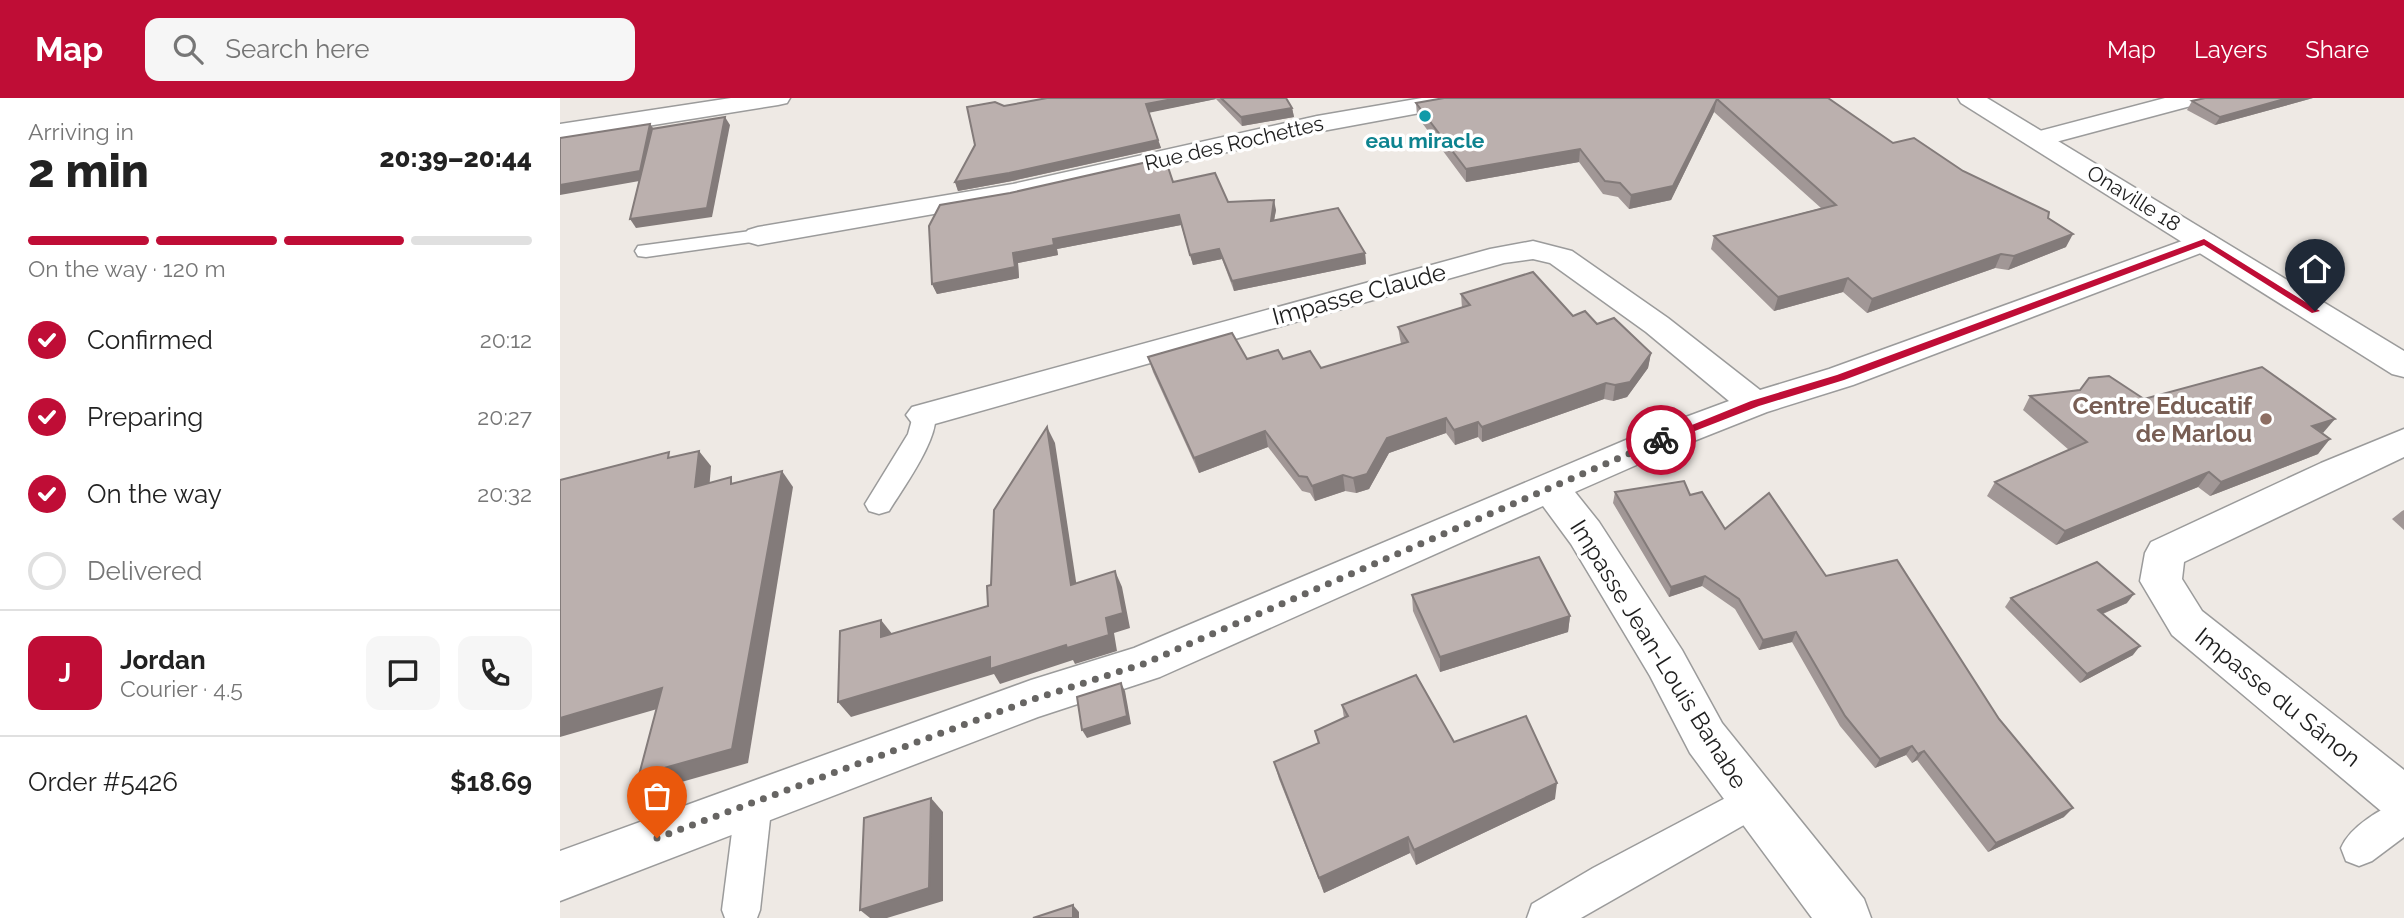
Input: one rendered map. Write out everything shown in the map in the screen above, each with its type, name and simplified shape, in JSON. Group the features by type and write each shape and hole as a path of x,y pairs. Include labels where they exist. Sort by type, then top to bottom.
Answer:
{"street":[{"path":"560,132 778,98"},
{"name":"Rue des Rochettes","path":"758,236 1013,192 1426,101 1463,98"},
{"name":"Onaville 18","path":"1970,98 2404,366"},
{"path":"2037,139 2193,98"},
{"path":"560,876 754,801 1031,700 1143,664 1653,443 1755,404 1841,377 2204,242"},
{"name":"Impasse Claude","path":"924,415 1474,262 1533,250 1561,257 1657,325 1755,404"},
{"name":"Impasse du Sânon","path":"2404,442 2334,472 2165,553 2161,581 2187,622 2404,800"},
{"name":"Impasse Jean-Louis Banabe","path":"1551,489 1585,533 1666,663 1706,737 1752,801 1845,918"}],"lane":[{"path":"646,251 758,236"},
{"path":"879,504 921,433 924,415"},
{"path":"741,910 754,801"},
{"path":"1546,918 1606,881 1752,801"},
{"path":"2359,848 2404,816"}],"building":[{"path":"1047,98 1178,98 1146,104 1158,140 1009,173 955,182 975,145 967,107 995,102 1004,106"},
{"path":"1221,98 1286,98 1292,108 1241,117"},
{"path":"1444,98 1828,98 1893,143 1914,138 1963,171 2049,212 2048,218 2073,234 2014,256 2001,254 1872,299 1848,278 1778,297 1714,236 1836,205 1717,99 1673,186 1631,195 1620,183 1605,181 1580,149 1466,169 1416,103"},
{"path":"2205,98 2288,98 2220,117 2192,101"},
{"path":"725,117 707,208 630,219 652,129"},
{"path":"650,124 640,171 560,185 560,138"},
{"path":"1165,158 1173,182 1215,173 1228,202 1274,200 1271,221 1338,208 1365,253 1232,281 1219,249 1190,255 1179,215 1053,239 1054,245 1013,253 1015,267 932,284 929,226 940,205 1010,193"},
{"path":"1533,272 1573,316 1585,311 1597,324 1614,318 1651,353 1630,382 1615,385 1606,383 1482,427 1478,422 1454,430 1446,418 1387,438 1367,474 1353,478 1343,475 1312,486 1307,477 1299,476 1265,431 1194,458 1148,357 1232,333 1247,359 1278,350 1283,359 1310,351 1321,368 1408,342 1398,327 1470,305 1461,294"},
{"path":"2262,367 2335,419 2312,426 2330,439 2221,482 2209,472 2065,531 1995,482 2087,442 2030,396 2080,390 2089,378 2109,376 2144,399"},
{"path":"1047,427 1071,585 1115,571 1123,613 1106,618 1109,635 1067,648 1066,645 990,669 990,657 838,702 840,631 881,620 881,637 988,606 987,586 991,585 994,510"},
{"path":"699,451 695,487 731,477 731,484 782,471 732,749 639,775 662,688 560,718 560,480 669,452 668,458"},
{"path":"1684,481 1690,495 1702,492 1725,529 1769,493 1826,576 1897,560 1999,719 2073,808 1996,843 1924,751 1918,754 1912,746 1880,759 1845,716 1796,632 1763,640 1739,599 1705,576 1671,587 1615,492"},
{"path":"1539,557 1570,616 1440,657 1412,595"},
{"path":"2097,562 2134,594 2098,610 2140,646 2087,674 2011,598"},
{"path":"1416,675 1454,742 1526,716 1557,783 1414,850 1408,837 1319,878 1274,762 1319,743 1315,731 1348,716 1342,705"},
{"path":"1121,683 1127,716 1082,730 1077,697"},
{"path":"931,798 929,888 860,910 864,818"},
{"path":"1073,905 1073,918 1033,918"}],"way so far":[{"path":"657,838 1031,700 1143,664 1661,440"}],"place":[{"name":"eau miracle","path":"1425,116"},
{"name":"Centre Educatif de Marlou","path":"2266,419"}],"route":[{"path":"1661,440 1755,404 1841,377 2204,242 2315,311"}]}
